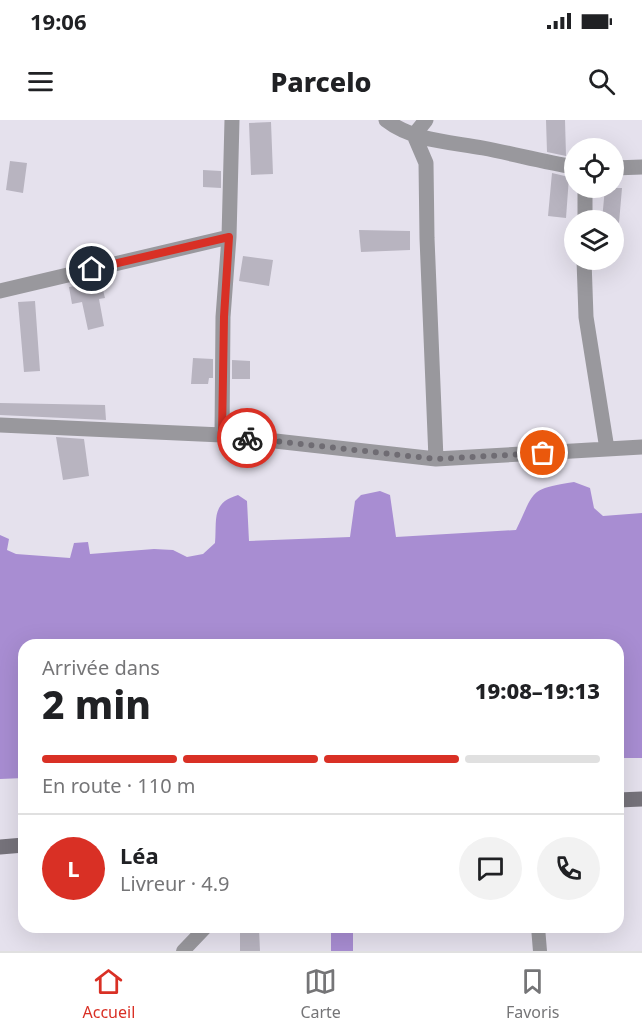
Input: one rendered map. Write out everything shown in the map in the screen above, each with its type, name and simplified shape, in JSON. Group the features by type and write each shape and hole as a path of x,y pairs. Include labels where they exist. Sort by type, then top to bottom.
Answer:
{"main road":[{"path":"624,800 642,799"},
{"path":"0,847 18,846"}],"street":[{"path":"222,435 232,120"},
{"path":"386,120 414,135 564,165"},
{"path":"414,135 426,120"},
{"path":"414,135 426,163 436,459"},
{"path":"624,168 642,167"},
{"path":"0,291 229,237"},
{"path":"584,270 586,317 607,449"},
{"path":"0,425 222,435 436,459 642,447"}],"lane":[{"path":"183,951 200,933"},
{"path":"538,933 540,951"}],"shaded area":[{"path":"574,482 590,488 594,508 603,516 642,513 642,758 624,758 624,639 18,639 18,778 0,779 0,535 9,539 7,550 16,554 70,558 74,543 88,542 90,554 154,549 173,550 187,557 203,554 215,543 217,513 223,502 229,498 238,495 247,501 249,541 350,537 355,501 361,495 380,491 390,495 396,537 516,530 535,494 548,487"}],"building":[{"path":"546,120 565,120 564,156 547,152"},
{"path":"271,122 273,174 251,175 249,123"},
{"path":"10,161 27,163 23,193 6,190"},
{"path":"203,170 221,171 221,188 203,187"},
{"path":"552,173 564,176 564,198 567,198 564,218 548,216"},
{"path":"604,198 621,198 620,210 603,210"},
{"path":"359,230 410,231 410,250 361,252"},
{"path":"243,256 273,260 269,286 239,281"},
{"path":"101,282 105,298 99,299 104,326 88,330 82,302 72,304 69,287"},
{"path":"35,301 40,371 24,372 18,302"},
{"path":"193,358 213,359 213,378 209,378 208,384 191,384"},
{"path":"232,360 250,361 250,379 232,379"},
{"path":"0,403 105,405 106,420 0,415"},
{"path":"56,437 84,439 89,476 63,480"},
{"path":"240,933 259,933 260,951 240,951"}],"waterway":[{"path":"342,933 342,951"}],"way so far":[{"path":"247,438 436,459 543,453"}],"route":[{"path":"92,269 229,237 224,317 222,435 247,438"}]}
